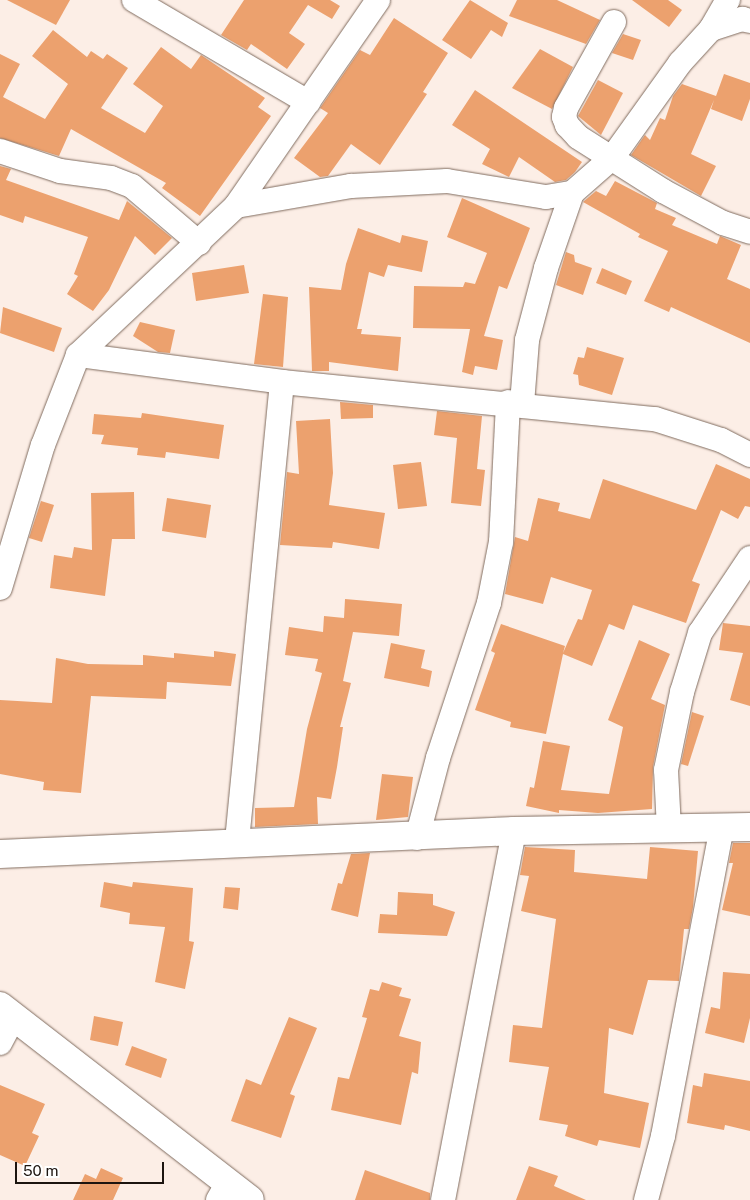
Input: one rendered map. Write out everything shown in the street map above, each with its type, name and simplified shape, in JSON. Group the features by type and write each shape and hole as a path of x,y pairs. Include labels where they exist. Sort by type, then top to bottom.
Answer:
{"street":[{"path":"134,0 308,102"},
{"path":"0,588 43,446 78,355 199,243 236,206 378,0"},
{"path":"417,838 438,758 489,603 501,542 515,403 527,340 546,268 572,193 612,158 680,63 710,29 728,0"},
{"path":"710,29 742,19 750,21"},
{"path":"614,22 564,117 578,137 723,223 750,232"},
{"path":"0,152 60,171 111,178 132,186 199,243"},
{"path":"236,206 351,186 447,181 546,197 572,193"},
{"path":"78,355 282,382 515,403 655,419 721,440 750,455"},
{"path":"237,841 282,382"},
{"path":"668,829 666,770 682,692 700,633 750,558"},
{"path":"0,854 237,841 417,838 514,831 750,826"},
{"path":"646,1200 663,1136 722,828"},
{"path":"443,1200 514,831"},
{"path":"0,1043 7,1011 223,1192 250,1200"}],"building":[{"path":"7,0 70,0 56,25"},
{"path":"244,0 330,0 340,6 332,19 308,5 289,33 305,44 287,69 251,44 247,50 221,35"},
{"path":"470,0 508,23 502,37 491,30 471,59 442,40"},
{"path":"517,0 557,0 600,20 586,44 509,16"},
{"path":"632,0 668,0 682,10 669,27"},
{"path":"394,18 448,53 423,92 427,94 380,165 351,144 328,176 320,177 294,158 328,113 320,108 360,50 370,55"},
{"path":"53,30 87,57 91,51 103,59 107,54 128,68 101,108 145,133 163,106 133,84 161,47 191,69 201,55 265,98 258,107 271,116 200,216 162,188 166,183 71,129 59,156 0,138 0,54 20,64 3,97 45,119 68,84 32,56"},
{"path":"623,34 641,40 633,60 612,53"},
{"path":"540,49 573,67 552,109 512,88"},
{"path":"724,74 750,83 750,99 742,121 711,109 714,100 691,154 716,166 701,196 631,155 645,135 650,140 660,118 665,120 673,96 682,84 716,96"},
{"path":"598,80 623,93 601,135 578,116"},
{"path":"475,90 582,162 575,172 566,180 555,182 519,157 509,177 482,164 490,149 452,125"},
{"path":"0,166 11,169 6,180 119,220 127,201 172,238 155,255 135,236 109,290 93,311 67,294 78,276 74,274 88,237 25,216 23,223 0,215"},
{"path":"615,181 657,203 655,209 676,218 672,225 717,244 720,236 741,245 727,279 750,289 750,343 671,307 669,312 644,301 668,251 638,237 640,234 583,202 596,191 606,196"},
{"path":"462,198 530,228 507,289 499,286 484,336 503,340 497,370 475,366 473,375 462,372 470,329 413,328 414,286 463,287 465,282 475,284 487,253 447,237"},
{"path":"358,228 400,243 402,235 428,241 422,272 388,265 384,277 369,272 357,329 362,329 361,334 401,337 398,371 329,362 329,371 312,371 309,287 341,290 346,264"},
{"path":"566,252 574,255 575,262 592,268 583,295 556,285"},
{"path":"244,265 249,293 196,301 192,273"},
{"path":"602,268 632,281 626,295 596,283"},
{"path":"263,294 288,297 283,367 254,364"},
{"path":"3,307 62,328 54,352 0,333"},
{"path":"140,322 175,330 170,353 158,352 133,336"},
{"path":"587,347 624,358 612,395 579,385 578,375 573,374 578,357 584,358"},
{"path":"340,402 373,405 373,418 341,419"},
{"path":"437,411 482,416 477,469 485,470 481,506 451,503 457,438 434,435"},
{"path":"142,413 224,425 219,459 166,452 165,458 137,455 138,448 101,444 104,435 92,434 94,414 141,418"},
{"path":"330,419 333,473 329,505 385,513 379,549 333,542 332,548 280,545 287,472 299,474 296,421"},
{"path":"421,462 427,506 398,509 393,465"},
{"path":"716,464 750,479 750,507 745,506 738,519 721,510 692,581 700,584 686,623 633,605 624,630 609,624 592,666 563,654 546,734 510,727 511,722 475,710 495,653 491,651 501,624 565,646 563,653 578,619 582,620 592,590 551,577 543,604 505,594 515,537 528,541 538,498 560,503 558,511 590,519 603,479 696,510"},
{"path":"134,492 135,539 112,539 105,596 50,588 54,555 72,558 74,547 92,550 91,493"},
{"path":"167,498 211,505 206,538 162,531"},
{"path":"41,501 54,505 42,542 29,538"},
{"path":"345,599 402,604 399,636 353,632 343,681 351,683 340,727 343,727 337,767 331,799 317,797 318,824 255,827 255,808 294,807 307,729 322,673 315,671 318,659 285,655 289,627 323,632 324,616 344,618"},
{"path":"723,623 750,626 750,706 730,700 743,653 719,650"},
{"path":"639,640 670,654 651,699 665,705 653,767 652,809 598,813 559,810 559,813 526,806 530,787 534,788 543,741 570,746 561,790 609,794 623,727 608,720"},
{"path":"391,643 425,650 421,668 432,671 429,687 384,678"},
{"path":"214,651 236,654 231,686 167,682 166,699 91,696 81,793 43,790 44,782 0,774 0,700 52,703 56,658 88,664 143,665 143,655 174,658 174,653 214,657"},
{"path":"692,712 704,716 688,766 681,764"},
{"path":"382,774 413,777 408,817 376,820"},
{"path":"733,843 750,843 750,916 722,910 733,863 729,863"},
{"path":"525,847 575,850 574,872 647,879 650,847 698,851 693,907 689,929 684,929 679,981 648,980 633,1035 609,1028 604,1093 649,1103 640,1148 599,1140 597,1146 565,1136 568,1125 539,1120 549,1067 509,1062 513,1025 542,1028 556,919 521,911 529,876 520,875"},
{"path":"370,853 358,917 331,910 338,883 342,884 351,854"},
{"path":"104,882 132,887 133,882 193,888 189,941 194,942 185,989 155,982 165,927 129,924 130,913 100,907"},
{"path":"225,887 240,888 238,910 223,908"},
{"path":"398,892 433,894 433,905 455,912 447,936 378,933 380,914 397,915"},
{"path":"723,972 750,974 750,1018 744,1043 705,1033 711,1007 720,1009"},
{"path":"382,982 402,988 399,996 411,999 399,1036 421,1042 418,1074 412,1072 401,1125 331,1110 338,1077 349,1079 367,1018 362,1017 370,989 379,991"},
{"path":"94,1016 123,1022 118,1046 90,1040"},
{"path":"289,1017 317,1028 290,1094 295,1096 281,1138 231,1121 246,1079 261,1085"},
{"path":"132,1046 167,1059 161,1078 125,1065"},
{"path":"704,1073 750,1081 750,1131 725,1125 724,1130 687,1123 693,1085 702,1087"},
{"path":"0,1085 45,1104 32,1133 39,1136 25,1166 0,1155"},
{"path":"529,1166 558,1176 554,1186 586,1200 516,1200"},
{"path":"101,1168 123,1178 113,1200 73,1200 85,1174 96,1179"},
{"path":"365,1170 430,1193 430,1200 355,1200"}]}
